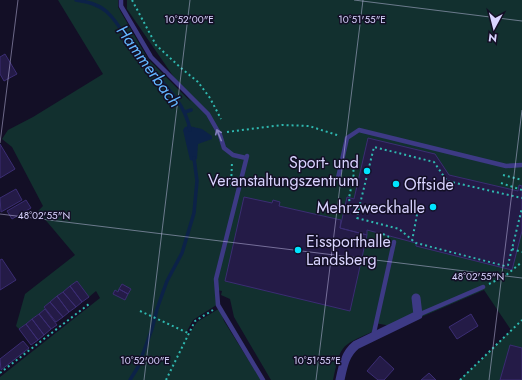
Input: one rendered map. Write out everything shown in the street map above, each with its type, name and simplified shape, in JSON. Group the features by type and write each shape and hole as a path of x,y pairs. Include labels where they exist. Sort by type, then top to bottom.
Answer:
{"street":[{"path":"340,380 344,362 350,350 356,345 418,315 416,298"}],"lane":[{"path":"121,0 121,6 150,57 208,114 220,135 224,148 233,155 246,157 216,279 218,305 263,380"},
{"path":"338,178 347,141 359,130 506,166 522,165"},
{"path":"373,337 394,242"},
{"path":"418,315 483,287"}],"path":[{"path":"132,0 156,45 198,82 210,98 221,118 223,125"},
{"path":"224,148 225,133 282,125 309,126 347,141 354,173 349,198 350,206 359,208"},
{"path":"522,198 447,181 434,162 374,147 357,218 399,229 416,242 505,266 508,265 522,208"},
{"path":"503,176 522,180"},
{"path":"501,183 522,190"},
{"path":"412,240 419,204"},
{"path":"512,249 522,252"},
{"path":"483,287 505,276 522,262"},
{"path":"0,373 89,304"},
{"path":"166,380 195,321 213,310 218,305"},
{"path":"140,311 188,333"},
{"path":"460,380 522,320"}],"green space":[{"name":"Sport- und Veranstaltungszentrum","path":"58,0 118,0 118,7 148,59 191,102 127,9 127,0 522,0 522,348 510,345 500,380 459,380 511,330 484,290 398,327 374,323 372,332 347,344 343,348 333,380 271,380 234,317 230,299 221,295 222,291 217,290 218,304 193,320 187,331 189,334 197,322 220,308 224,321 261,380 0,380 0,377 100,298 96,291 89,297 77,281 19,329 16,326 25,294 75,255 38,211 43,206 12,147 2,139 8,130 33,117 103,74"}],"water":[{"name":"Hammerbach","path":"189,126 202,129 212,136 212,139 198,144 197,159 194,161 190,160 183,130 185,127"}],"building":[{"path":"5,54 17,74 4,81 0,74 0,57"},
{"name":"Mehrzweckhalle","path":"368,138 435,154 449,175 518,191 519,185 522,186 522,231 512,270 416,246 416,243 367,230 367,235 340,228 347,197 354,199"},
{"path":"0,144 15,169 0,178"},
{"path":"16,189 22,200 1,212 0,198"},
{"name":"Eissporthalle Landsberg","path":"244,197 272,203 273,200 280,202 279,206 341,220 340,228 367,235 350,311 225,281"},
{"path":"26,200 31,208 12,219 7,211"},
{"path":"2,259 16,280 0,290 0,260"},
{"path":"77,281 89,297 82,302 70,286"},
{"path":"122,284 131,289 128,294 119,289"},
{"path":"70,286 82,302 76,307 63,292"},
{"path":"119,289 128,294 125,300 113,294 115,290 118,292"},
{"path":"63,292 76,307 69,312 57,296"},
{"path":"57,296 69,312 63,317 50,302"},
{"path":"50,302 63,317 56,322 44,307"},
{"path":"45,309 57,325 51,329 39,314"},
{"path":"39,314 51,329 44,335 32,319"},
{"path":"471,314 478,326 457,339 449,327"},
{"path":"32,319 44,335 38,340 26,324"},
{"path":"26,324 38,340 31,345 19,329"},
{"path":"23,341 29,348 1,370 0,359"},
{"path":"510,345 522,348 522,380 500,380"},
{"path":"380,356 394,369 384,380 378,380 367,371"},
{"path":"429,373 436,380 421,380"}],"waterway":[{"name":"Hammerbach","path":"76,0 96,5 104,9 111,16 134,50 175,97 187,118 190,130"},
{"name":"Hammerbach","path":"185,112 191,110"},
{"name":"Hammerbach","path":"130,380 138,367 167,281 182,253 194,213 197,181 194,158"}],"place":[{"name":"Sport- und Veranstaltungszentrum","path":"367,171"},
{"name":"Offside","path":"396,184"},
{"name":"Mehrzweckhalle","path":"433,207"},
{"name":"Eissporthalle Landsberg","path":"298,250"}]}
